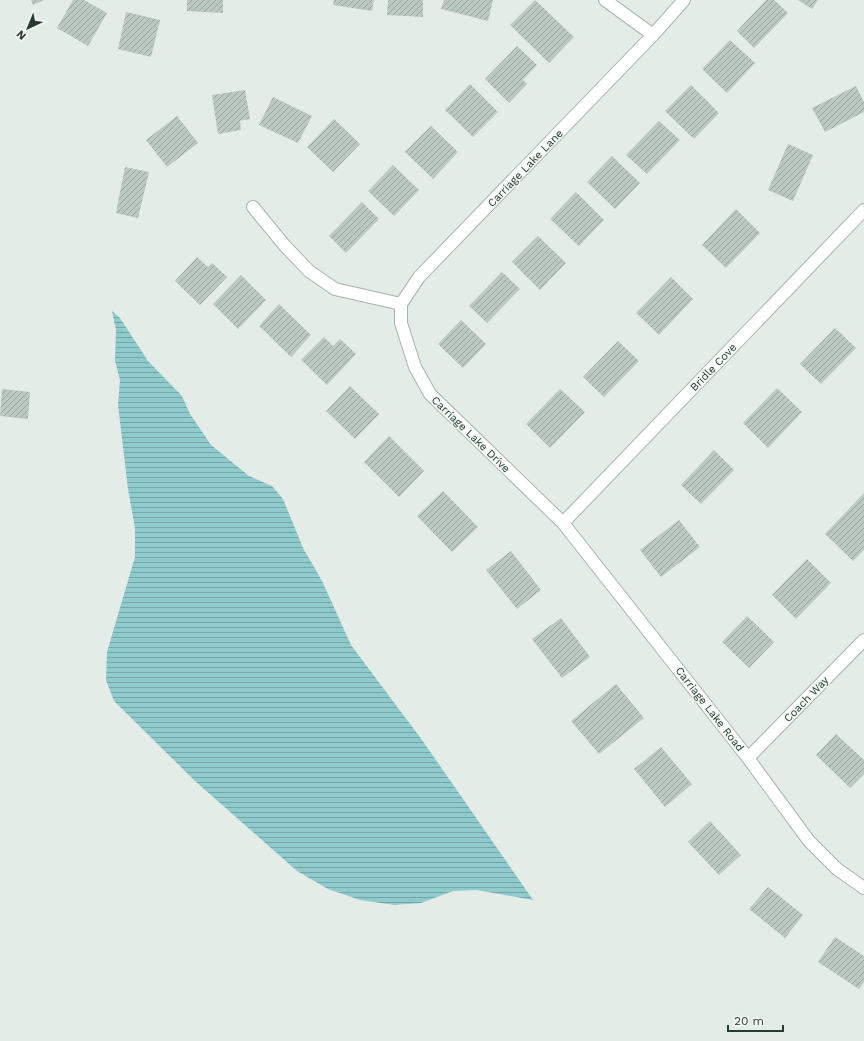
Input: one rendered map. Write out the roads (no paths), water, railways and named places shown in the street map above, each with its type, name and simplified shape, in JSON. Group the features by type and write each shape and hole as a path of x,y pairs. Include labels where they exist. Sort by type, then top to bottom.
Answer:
{"street":[{"path":"605,0 653,36"},
{"name":"Carriage Lake Lane","path":"401,304 419,277 653,36 684,0"},
{"path":"253,207 285,246 309,271 336,289 401,304"},
{"name":"Bridle Cove","path":"563,523 864,210"},
{"name":"Carriage Lake Drive","path":"401,304 401,323 414,367 430,394 563,523"},
{"name":"Carriage Lake Road","path":"563,523 748,758 810,841 837,868 864,888"},
{"name":"Coach Way","path":"748,758 864,640"}],"water":[{"path":"112,311 120,318 148,361 182,396 190,414 211,445 249,476 272,486 283,499 303,548 322,581 351,645 422,740 533,900 477,890 453,891 421,903 394,905 360,900 328,889 297,871 195,781 114,701 106,680 107,652 135,557 135,528 128,489 118,405 120,380 115,361 116,330"}]}
